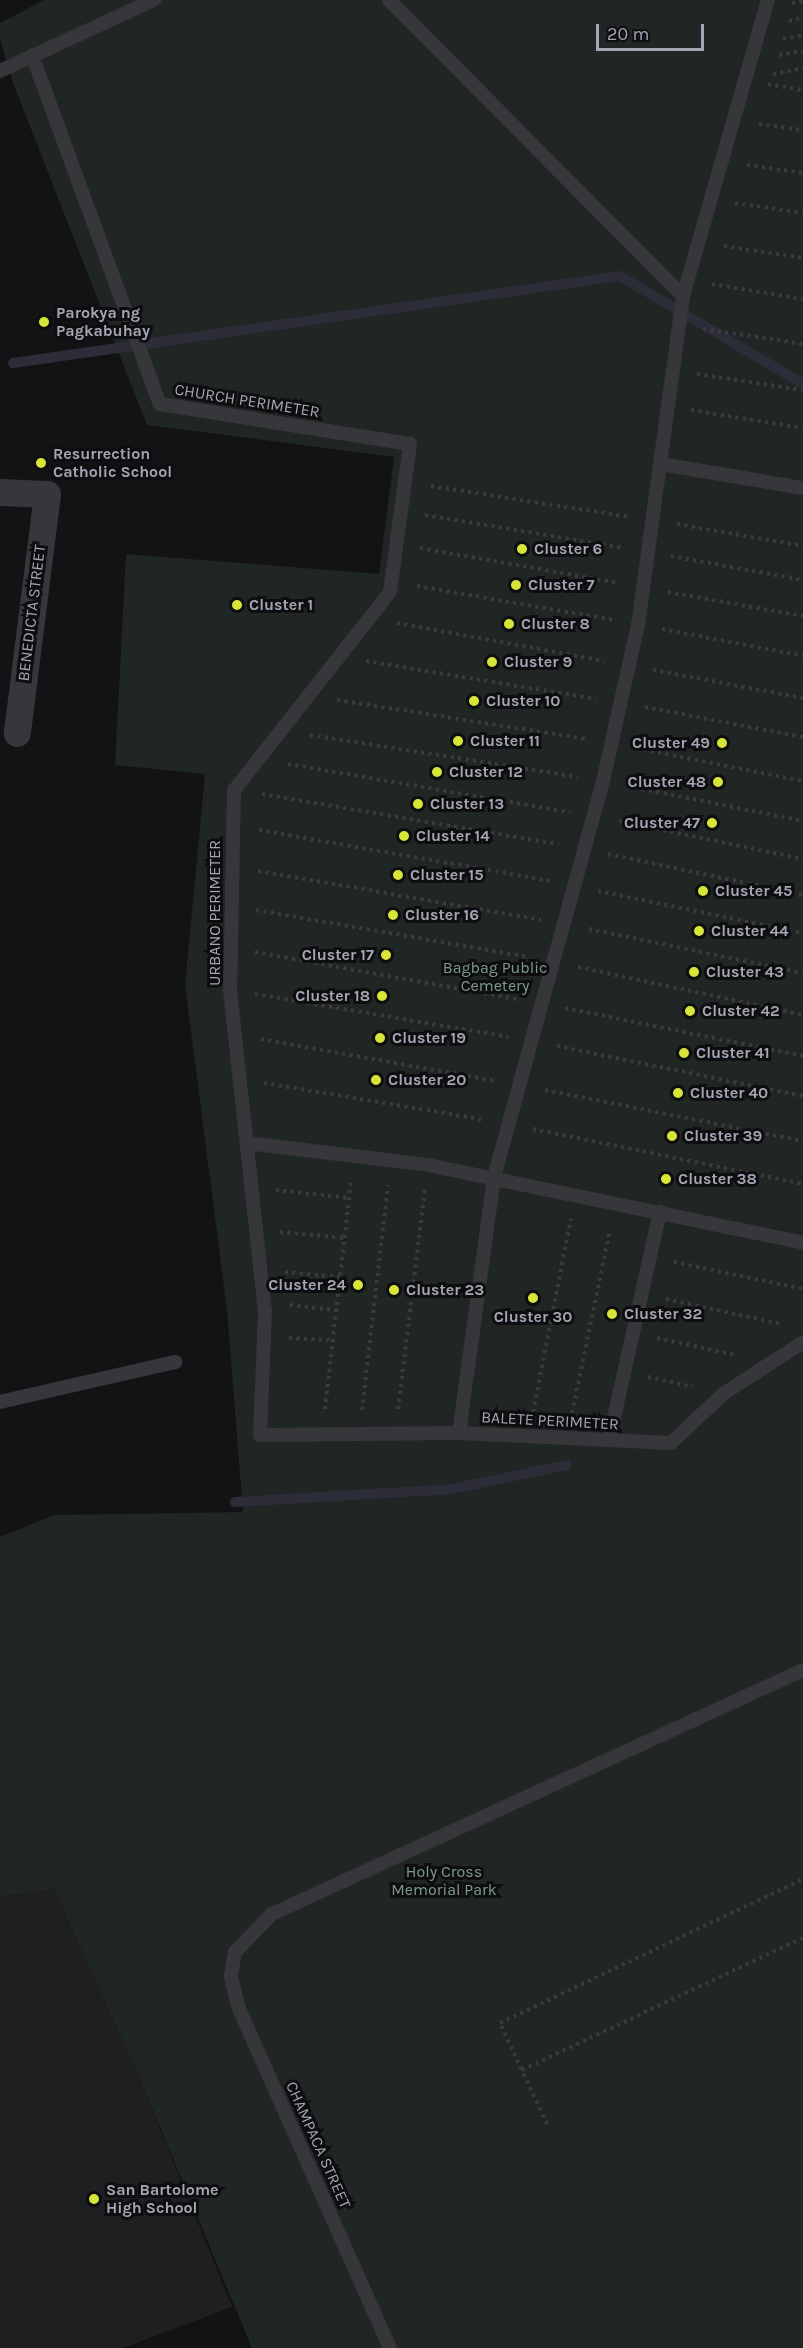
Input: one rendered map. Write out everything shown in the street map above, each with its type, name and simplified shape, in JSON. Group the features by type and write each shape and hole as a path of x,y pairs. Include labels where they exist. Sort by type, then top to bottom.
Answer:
{"street":[{"name":"BENEDICTA STREET","path":"0,492 47,494 17,733"}],"lane":[{"path":"0,71 154,0"},
{"path":"389,0 683,296"},
{"path":"459,1433 494,1177 603,782 638,625 655,521 683,296 768,0"},
{"name":"CHURCH PERIMETER","path":"32,55 160,404 410,444 405,482"},
{"path":"662,464 803,488"},
{"path":"234,790 390,592 405,482"},
{"name":"URBANO PERIMETER","path":"234,790 230,990 264,1302 260,1435"},
{"path":"248,1143 353,1154 428,1165 803,1243"},
{"path":"609,1440 660,1212"},
{"name":"BALETE PERIMETER","path":"260,1435 459,1433 671,1443 723,1394 768,1362 803,1342"},
{"path":"0,1402 175,1362"},
{"name":"CHAMPACA STREET","path":"390,2348 239,2009 231,1976 234,1952 272,1914 803,1670"}],"path":[{"path":"745,79 803,89"},
{"path":"734,120 803,130"},
{"path":"722,161 803,173"},
{"path":"710,200 803,213"},
{"path":"698,242 803,258"},
{"path":"687,281 803,299"},
{"path":"680,326 803,344"},
{"path":"675,370 803,390"},
{"path":"670,406 803,428"},
{"path":"405,482 803,546"},
{"path":"401,510 803,580"},
{"path":"398,544 803,616"},
{"path":"392,582 803,656"},
{"path":"370,618 803,698"},
{"path":"340,657 621,703 803,737"},
{"path":"309,696 612,743 803,781"},
{"path":"282,730 603,782 803,821"},
{"path":"258,759 593,816 803,859"},
{"path":"234,790 584,849 803,895"},
{"path":"232,825 573,886 803,933"},
{"path":"232,867 562,924 803,973"},
{"path":"231,906 552,962 803,1015"},
{"path":"322,1435 350,1198 353,1154"},
{"path":"359,1434 391,1159"},
{"path":"395,1434 428,1165"},
{"path":"252,1188 350,1198"},
{"path":"529,1436 576,1195"},
{"path":"567,1437 615,1203"},
{"path":"256,1230 345,1238"},
{"path":"650,1257 803,1288"},
{"path":"260,1270 340,1276"},
{"path":"642,1294 792,1326"},
{"path":"264,1302 337,1310"},
{"path":"633,1333 768,1362"},
{"path":"264,1336 333,1340"},
{"path":"624,1372 723,1394"},
{"path":"548,2124 500,2023 803,1879"},
{"path":"522,2070 803,1938"}],"shaded area":[{"name":"San Bartolome High School","path":"54,1889 145,2091 232,2307 123,2348 0,2348 0,1897"}],"green space":[{"name":"Bagbag Public Cemetery","path":"44,0 803,0 803,2348 252,2348 145,2091 54,1889 0,1897 0,1537 54,1515 243,1512 227,1310 185,985 205,774 115,765 126,554 379,574 394,457 147,425 13,83 0,39 0,23"}],"waterway":[{"path":"13,363 620,276 803,384"},
{"path":"235,1502 451,1489 567,1465"}],"place":[{"name":"Parokya ng Pagkabuhay","path":"44,322"},
{"name":"Resurrection Catholic School","path":"41,463"},
{"name":"Cluster 6","path":"522,549"},
{"name":"Cluster 7","path":"516,585"},
{"name":"Cluster 1","path":"237,605"},
{"name":"Cluster 8","path":"509,624"},
{"name":"Cluster 9","path":"492,662"},
{"name":"Cluster 10","path":"474,701"},
{"name":"Cluster 11","path":"458,741"},
{"name":"Cluster 49","path":"722,743"},
{"name":"Cluster 12","path":"437,772"},
{"name":"Cluster 48","path":"718,782"},
{"name":"Cluster 13","path":"418,804"},
{"name":"Cluster 47","path":"712,823"},
{"name":"Cluster 14","path":"404,836"},
{"name":"Cluster 15","path":"398,875"},
{"name":"Cluster 45","path":"703,891"},
{"name":"Cluster 16","path":"393,915"},
{"name":"Cluster 44","path":"699,931"},
{"name":"Cluster 17","path":"386,955"},
{"name":"Cluster 43","path":"694,972"},
{"name":"Cluster 18","path":"382,996"},
{"name":"Cluster 42","path":"690,1011"},
{"name":"Cluster 19","path":"380,1038"},
{"name":"Cluster 41","path":"684,1053"},
{"name":"Cluster 20","path":"376,1080"},
{"name":"Cluster 40","path":"678,1093"},
{"name":"Cluster 39","path":"672,1136"},
{"name":"Cluster 38","path":"666,1179"},
{"name":"Cluster 24","path":"358,1285"},
{"name":"Cluster 23","path":"394,1290"},
{"name":"Cluster 30","path":"533,1298"},
{"name":"Cluster 32","path":"612,1314"},
{"name":"San Bartolome High School","path":"94,2199"}],"park label":[{"name":"Holy Cross Memorial Park","path":"444,1881"}]}
